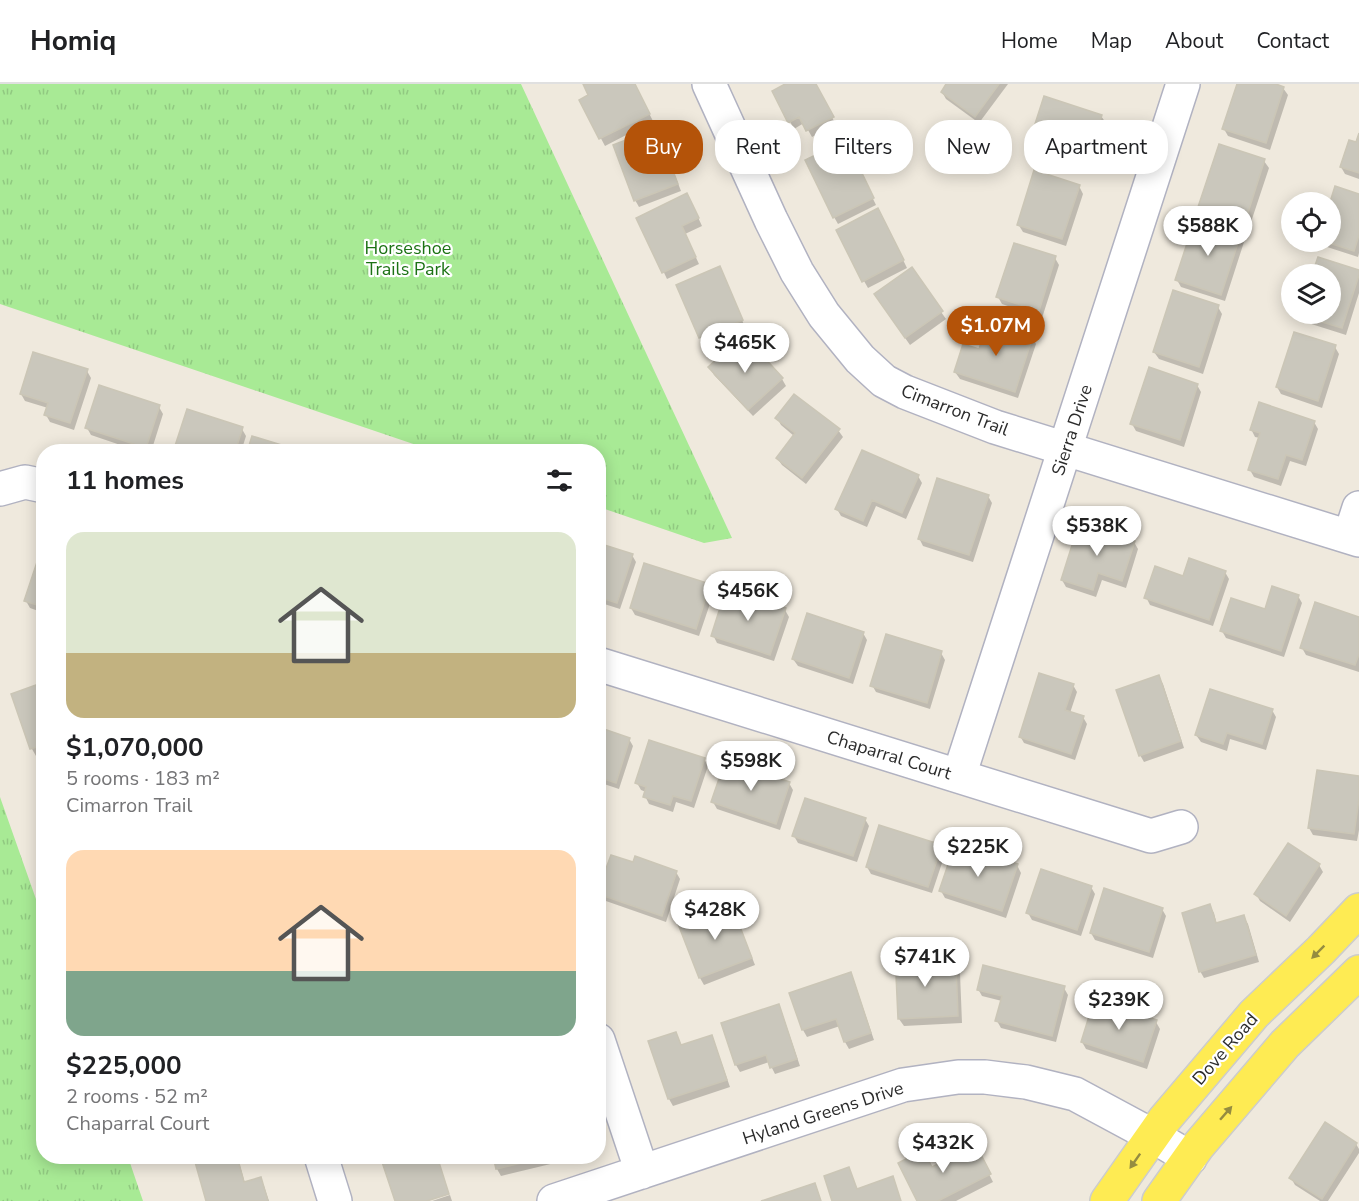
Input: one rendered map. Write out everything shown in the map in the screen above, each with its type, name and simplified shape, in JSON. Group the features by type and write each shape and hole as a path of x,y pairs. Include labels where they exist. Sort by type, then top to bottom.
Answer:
{"main road":[{"name":"Dove Road","path":"1107,1201 1164,1120 1254,1014 1359,910"},
{"path":"1159,1201 1198,1146 1285,1044 1359,972"},
{"path":"1254,1014 1285,1044"}],"street":[{"name":"Cimarron Trail","path":"709,84 797,272 824,315 860,359 884,381 905,392 995,427 1066,449 1356,528"},
{"name":"Sierra Drive","path":"959,776 1183,84"},
{"path":"0,489 25,482 36,484"},
{"name":"Chaparral Court","path":"606,666 1151,836 1181,827"},
{"path":"606,1064 642,1172"},
{"name":"Hyland Greens Drive","path":"554,1201 903,1085 958,1077 985,1077 1026,1082 1075,1094 1190,1158"},
{"path":"323,1164 335,1201"}],"green space":[{"name":"Horseshoe Trails Park","path":"0,84 521,84 732,538 704,543 606,509 606,444 413,444 0,304"},
{"path":"0,797 36,899 36,1164 130,1164 143,1201 0,1201"}],"building":[{"path":"583,84 635,84 650,114 638,120 624,120 624,127 599,139 579,100 588,95"},
{"path":"785,84 816,84 834,117 828,120 813,120 813,128 806,131 799,117 786,120 772,91"},
{"path":"946,84 999,84 975,117 941,92"},
{"path":"1237,84 1276,84 1284,87 1266,143 1222,129"},
{"path":"1044,96 1102,115 1100,120 1036,120"},
{"path":"1359,133 1359,173 1340,167 1349,140 1356,142"},
{"path":"624,141 624,174 674,174 678,184 634,201 613,145"},
{"path":"1219,144 1265,159 1245,222 1198,207"},
{"path":"813,156 813,174 862,174 874,198 833,218 805,160"},
{"path":"1033,174 1046,174 1080,185 1062,239 1017,225"},
{"path":"1335,186 1359,194 1359,235 1354,251 1341,247 1341,192 1333,192"},
{"path":"687,193 699,218 682,226 696,257 662,273 636,218"},
{"path":"878,208 904,260 862,282 836,230"},
{"path":"1195,219 1241,234 1221,295 1175,280"},
{"path":"1014,243 1056,256 1039,311 996,297"},
{"path":"1318,257 1340,264 1316,264"},
{"path":"1341,264 1359,270 1342,328 1329,324 1341,324"},
{"path":"720,266 743,320 699,338 676,285"},
{"path":"912,267 943,311 905,338 874,294"},
{"path":"1173,290 1219,305 1199,367 1153,352"},
{"path":"988,321 1033,336 1015,392 954,372 963,344 979,349"},
{"path":"1294,332 1336,345 1318,401 1276,387"},
{"path":"738,340 756,359 761,354 783,378 748,410 708,367"},
{"path":"33,352 88,369 70,423 44,415 48,403 20,394"},
{"path":"1149,367 1198,384 1180,440 1130,424"},
{"path":"99,385 160,405 147,444 134,444 85,428"},
{"path":"794,394 840,429 802,478 776,458 795,433 775,418"},
{"path":"1259,402 1315,421 1302,460 1286,455 1278,479 1248,470 1260,433 1250,430"},
{"path":"187,409 243,427 238,444 176,444"},
{"path":"252,436 278,444 250,444"},
{"path":"862,450 919,475 902,513 872,500 863,521 835,509"},
{"path":"937,478 989,495 969,555 918,539"},
{"path":"1079,523 1135,541 1122,581 1098,573 1093,590 1061,580"},
{"path":"606,546 633,554 617,603 606,600"},
{"path":"1189,558 1226,571 1209,620 1144,598 1155,566 1183,576"},
{"path":"644,563 710,584 696,629 630,608"},
{"path":"36,565 36,605 24,601"},
{"path":"1272,586 1299,595 1281,651 1220,631 1231,598 1265,609"},
{"path":"726,589 786,608 770,655 711,636"},
{"path":"1315,602 1359,617 1359,654 1355,665 1300,648"},
{"path":"807,613 864,632 849,678 792,659"},
{"path":"886,634 942,651 927,703 870,686"},
{"path":"1039,673 1074,684 1065,710 1084,716 1071,754 1019,737"},
{"path":"1159,675 1181,741 1139,756 1116,690"},
{"path":"36,685 36,747 30,749 11,694"},
{"path":"1210,689 1273,709 1262,744 1227,733 1223,744 1195,735"},
{"path":"606,730 630,738 616,783 606,780"},
{"path":"649,740 705,758 691,801 673,796 670,805 643,797 646,787 635,783"},
{"path":"725,761 790,782 776,824 711,802"},
{"path":"1317,770 1359,776 1359,799 1354,834 1308,828"},
{"path":"805,798 866,818 853,856 792,836"},
{"path":"879,825 942,845 928,887 866,867"},
{"path":"1288,843 1320,864 1286,916 1254,894"},
{"path":"955,844 1018,864 1002,911 939,891"},
{"path":"611,855 633,862 635,856 677,871 662,916 606,897 606,868"},
{"path":"1041,869 1092,886 1077,930 1026,913"},
{"path":"1104,888 1163,908 1149,952 1090,933"},
{"path":"731,903 752,958 699,978 678,924"},
{"path":"1210,904 1216,923 1244,915 1256,955 1199,972 1182,913"},
{"path":"921,952 922,966 956,964 958,1016 898,1019 895,953"},
{"path":"983,965 1065,986 1052,1036 995,1021 1002,996 977,990"},
{"path":"851,972 871,1033 844,1042 836,1019 802,1030 789,993"},
{"path":"1094,1000 1157,1020 1143,1062 1081,1042"},
{"path":"779,1004 797,1059 770,1068 766,1055 735,1065 721,1023"},
{"path":"676,1032 681,1045 712,1035 727,1080 668,1099 648,1041"},
{"path":"1325,1122 1357,1143 1322,1199 1289,1178"},
{"path":"976,1145 991,1174 938,1201 917,1201 898,1163 923,1150 932,1167"},
{"path":"196,1164 239,1164 244,1182 261,1177 268,1201 206,1201"},
{"path":"383,1164 440,1164 449,1194 427,1201 395,1201"},
{"path":"495,1164 517,1164 496,1169"},
{"path":"849,1167 857,1189 893,1176 901,1201 832,1201 824,1176"},
{"path":"815,1183 821,1201 761,1201"}]}
